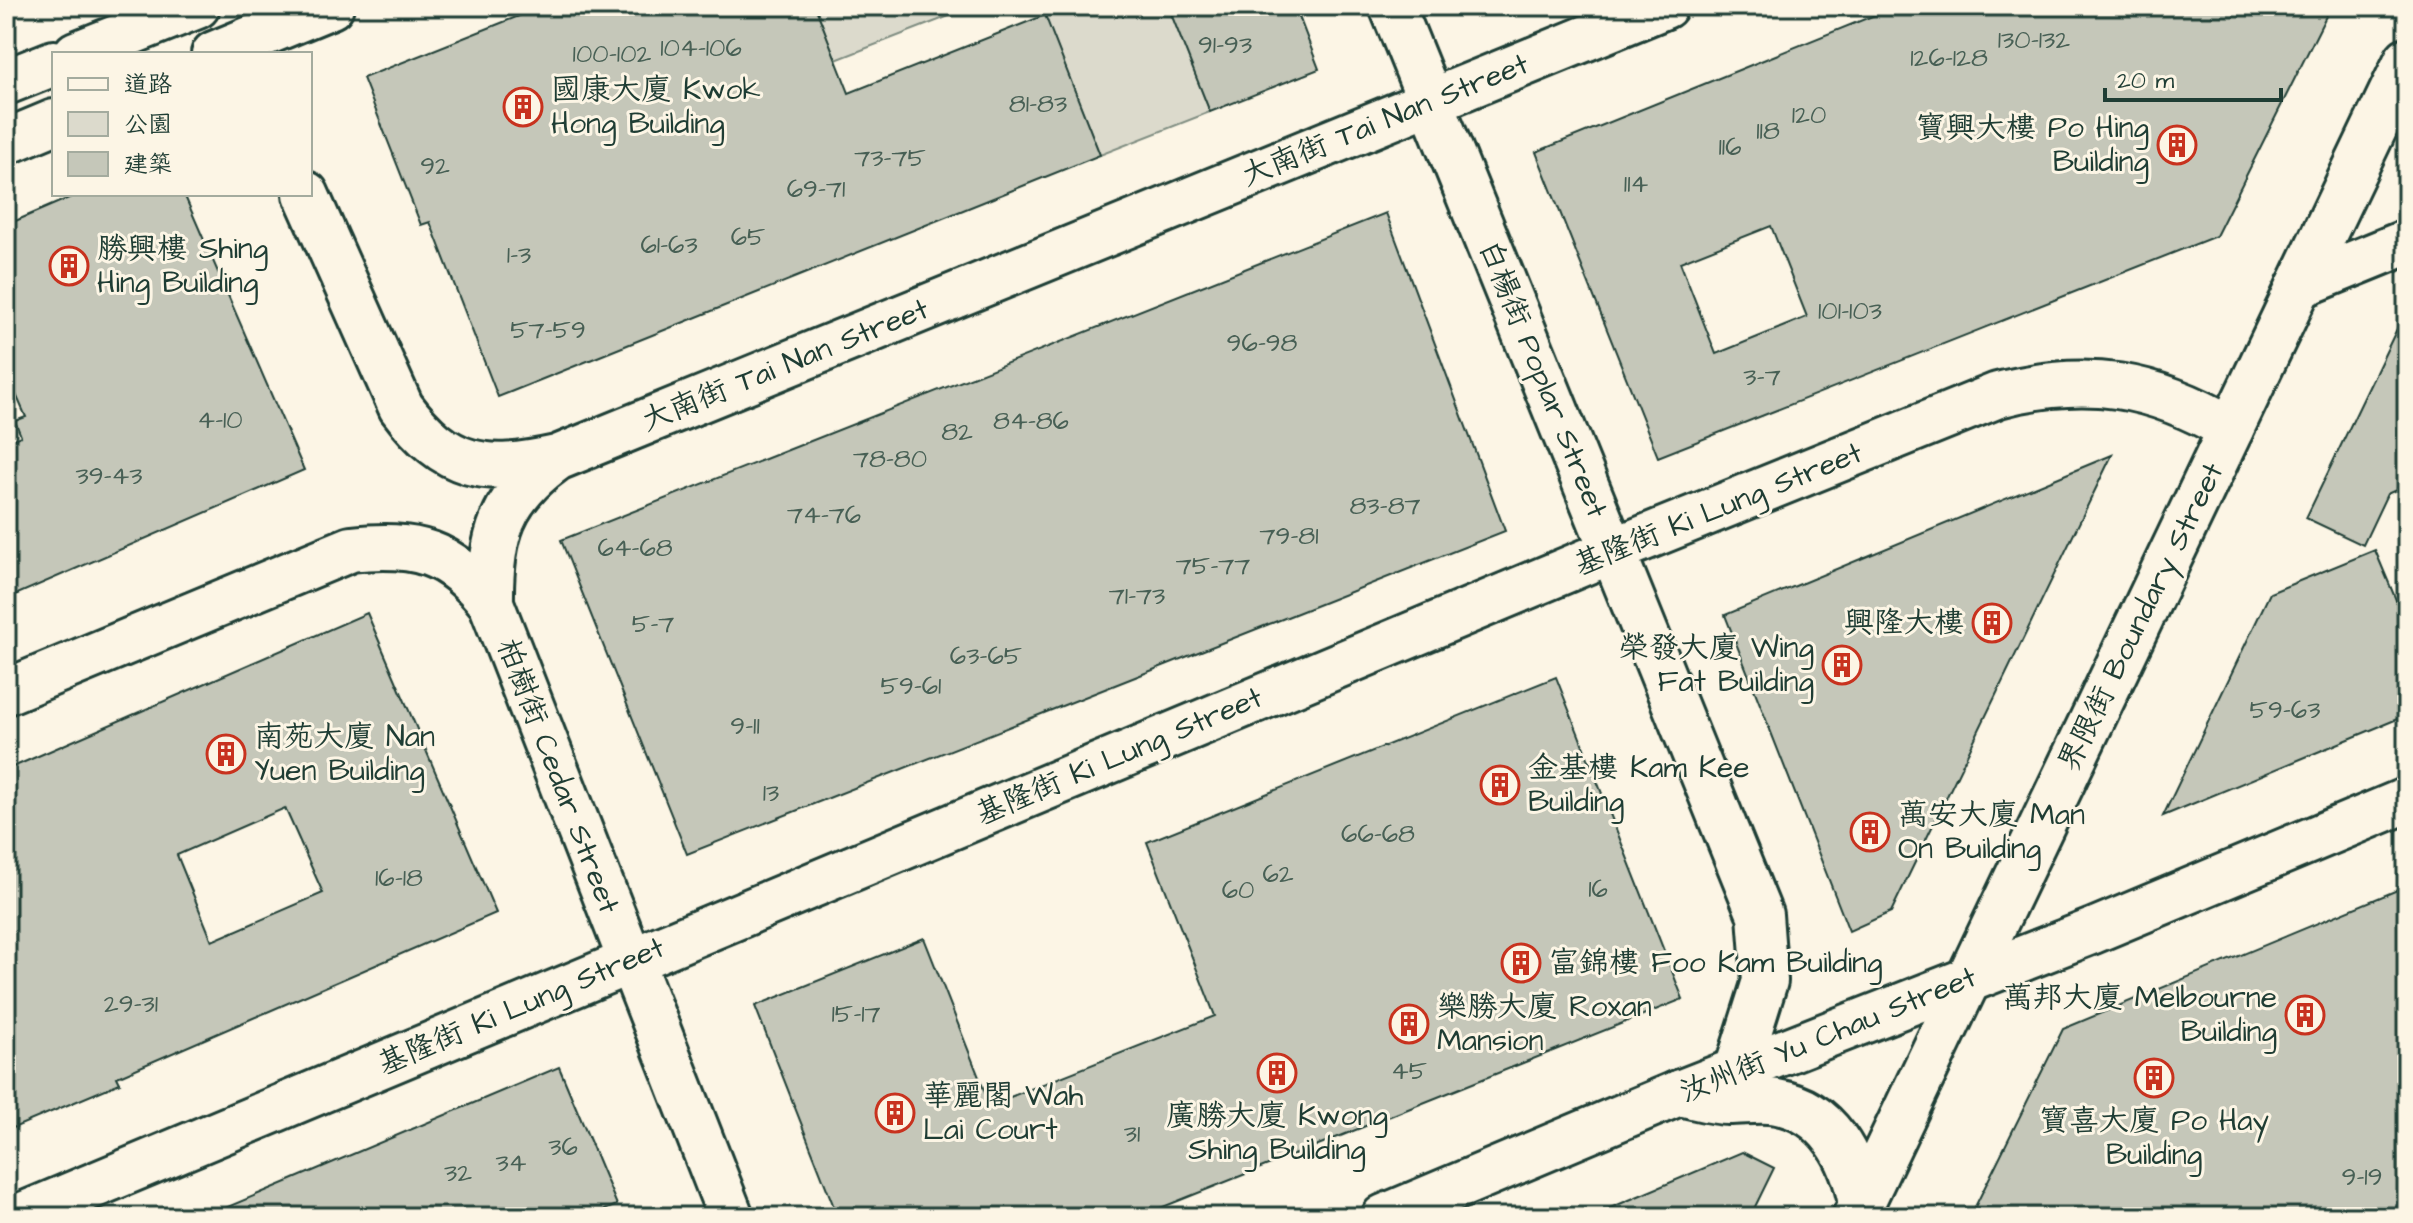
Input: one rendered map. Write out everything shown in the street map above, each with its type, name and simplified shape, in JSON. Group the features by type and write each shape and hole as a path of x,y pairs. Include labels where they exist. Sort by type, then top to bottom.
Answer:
{"street":[{"path":"81,52 197,6"},
{"path":"233,50 331,6"},
{"name":"白楊街 Poplar Street","path":"1392,6 1760,915 1765,981 1737,1070"},
{"name":"大南街 Tai Nan Street","path":"491,603 494,544 501,518 515,495 534,475 557,458 1665,6"},
{"name":"界限街 Boundary Street","path":"1858,1210 2407,60"},
{"path":"6,82 52,64"},
{"path":"6,142 52,123"},
{"path":"307,196 401,407 421,434 447,454 476,466 504,468 557,458"},
{"path":"2299,286 2407,242"},
{"name":"基隆街 Ki Lung Street","path":"18,1217 1612,551 1998,395 2037,385 2118,384 2183,403 2231,429"},
{"path":"6,692 351,549 387,545 417,549 447,560 472,579 491,603"},
{"name":"柏樹街 Cedar Street","path":"491,603 731,1217"},
{"name":"汝州街 Yu Chau Street","path":"1384,1217 1679,1093 1968,980 2407,800"},
{"path":"1679,1093 1726,1102 1779,1102 1809,1114 1841,1143 1855,1171 1858,1210"}],"green space":[{"path":"815,6 975,6 836,60"},
{"path":"1041,6 1168,6 1210,112 1100,155"}],"building":[{"path":"544,6 815,6 849,93 1045,15 1100,155 498,397 430,222 421,225 363,78"},
{"path":"1168,6 1295,6 1319,69 1210,112"},
{"path":"1897,6 2331,6 2216,236 1658,457 1536,152","holes":["1771,226 1807,317 1716,354 1680,262"]},
{"path":"73,196 185,196 304,470 6,599 6,442 21,436 15,421 26,417 6,372 6,225"},
{"path":"1386,213 1505,531 687,854 561,540"},
{"path":"2407,308 2407,485 2387,494 2363,545 2306,518"},
{"path":"2112,455 1891,912 1849,931 1725,615"},
{"path":"2375,550 2407,626 2407,715 2163,816 2270,593"},
{"path":"367,613 496,913 117,1077 120,1083 6,1131 6,770","holes":["285,808 323,893 212,941 177,855"]},
{"path":"1556,677 1683,999 1138,1217 838,1217 755,1006 924,938 990,1105 1215,1016 1147,842"},
{"path":"2407,886 2407,1217 1970,1217 2063,1029"},
{"path":"559,1067 617,1205 588,1217 204,1217"},
{"path":"1742,1152 1774,1168 1750,1217 1589,1217"}],"place":[{"name":"國康大廈 Kwok Hong Building","path":"523,107"},
{"name":"寶興大樓 Po Hing Building","path":"2177,145"},
{"name":"勝興樓 Shing Hing Building","path":"69,266"},
{"name":"興隆大樓","path":"1992,623"},
{"name":"榮發大廈 Wing Fat Building","path":"1842,665"},
{"name":"南苑大廈 Nan Yuen Building","path":"226,754"},
{"name":"金基樓 Kam Kee Building","path":"1500,785"},
{"name":"萬安大廈 Man On Building","path":"1870,832"},
{"name":"富錦樓 Foo Kam Building","path":"1521,963"},
{"name":"萬邦大廈 Melbourne Building","path":"2305,1015"},
{"name":"樂勝大廈 Roxan Mansion","path":"1409,1024"},
{"name":"廣勝大廈 Kwong Shing Building","path":"1277,1073"},
{"name":"寶喜大廈 Po Hay Building","path":"2154,1078"},
{"name":"華麗閣 Wah Lai Court","path":"895,1113"}]}
